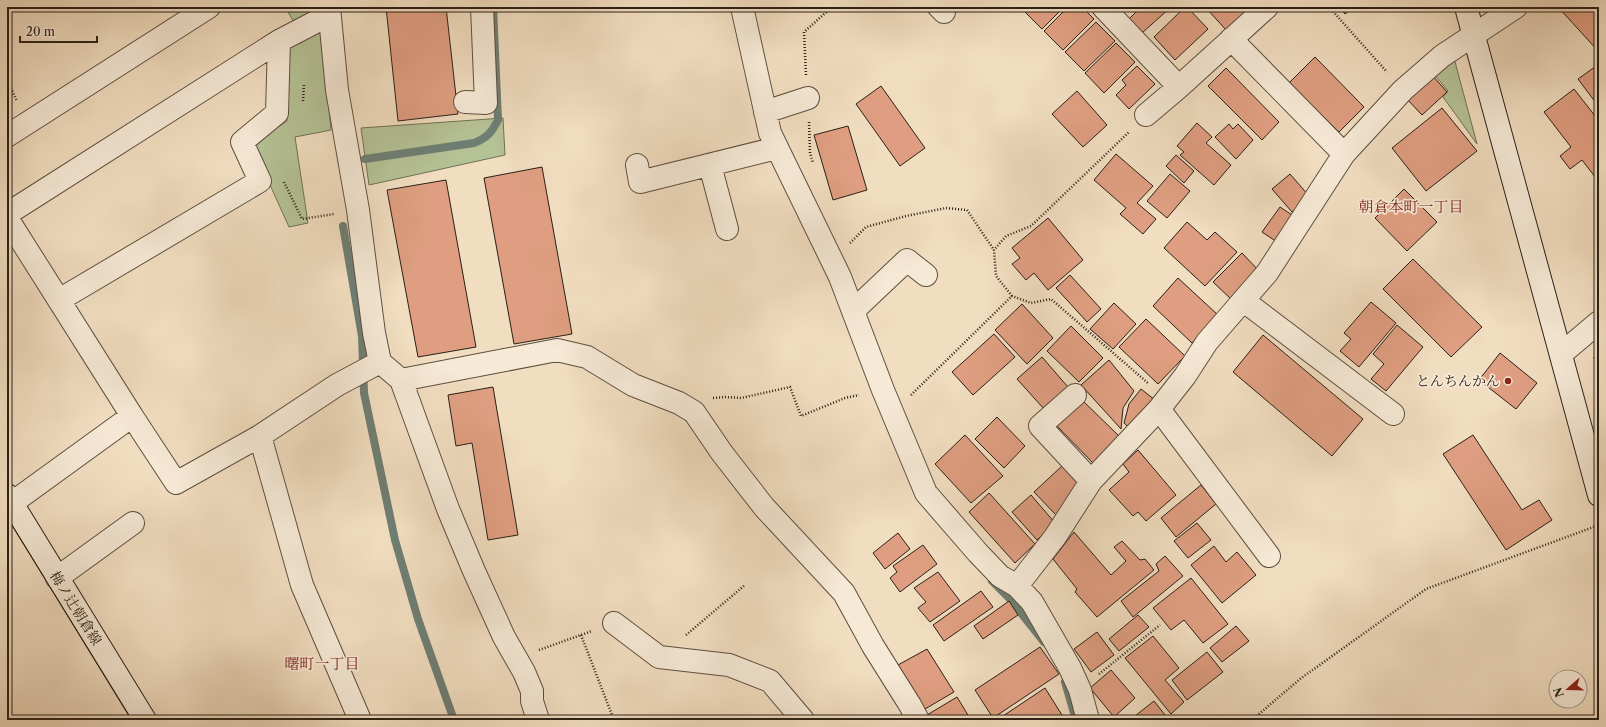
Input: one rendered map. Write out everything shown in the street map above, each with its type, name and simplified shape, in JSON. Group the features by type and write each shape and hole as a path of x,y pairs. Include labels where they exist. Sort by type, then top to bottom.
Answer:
{"street":[{"path":"7,136 209,7"},
{"path":"465,102 486,103 482,7"},
{"path":"742,7 770,133 833,264 853,311 892,413 926,493 1000,576 1017,586 1032,602 1070,668 1080,690 1088,720"},
{"path":"1103,7 1179,87"},
{"path":"1146,115 1267,7"},
{"path":"1466,7 1599,495"},
{"path":"1017,586 1055,536 1091,481 1163,404 1186,376 1207,342 1267,273 1344,154 1403,90 1442,56 1516,7"},
{"path":"7,214 279,41 329,11 336,90 358,210 374,333 380,362 401,380 448,508 481,586 532,691 532,701 538,720"},
{"path":"1231,39 1344,154"},
{"path":"59,300 260,181 242,142 277,113 279,41"},
{"path":"765,112 808,98"},
{"path":"637,165 640,182 777,148"},
{"path":"710,164 727,229"},
{"path":"7,218 176,483 260,436 337,385 380,362"},
{"path":"853,311 907,260 926,275"},
{"path":"1244,301 1394,414"},
{"path":"1560,354 1599,322"},
{"path":"401,380 557,350 587,357 633,385 679,403 694,412 722,452 764,506 844,593 873,646 918,720"},
{"path":"1075,395 1040,426 1091,481"},
{"path":"1163,404 1269,556"},
{"path":"10,499 132,416"},
{"path":"260,436 302,585 360,720"},
{"name":"梅ノ辻朝倉線","path":"10,499 145,720"},
{"path":"57,578 133,522"},
{"path":"614,623 659,657 730,665 770,681 802,720"}],"path":[{"path":"1329,7 1403,90"},
{"path":"301,104 304,98 304,77"},
{"path":"994,250 1006,236 1031,226 1146,115"},
{"path":"283,179 302,219 358,210"},
{"path":"833,264 849,244 866,227 906,216 946,208 967,210 994,250 996,276 1012,296 1031,303 1051,299 1163,404"},
{"path":"892,413 1012,296"},
{"path":"679,403 726,397 741,398 790,387 801,416 845,398 883,390"},
{"path":"1252,720 1300,679 1426,589 1599,525"},
{"path":"659,657 745,585"},
{"path":"516,659 614,623"},
{"path":"1080,690 1160,625"},
{"path":"581,635 614,720"}],"green space":[{"path":"285,7 323,7 295,24"},
{"path":"322,28 331,130 295,137 308,223 289,227 252,145 287,121 288,45"},
{"path":"1454,58 1477,144 1443,97 1448,91 1433,73"},
{"path":"503,118 505,155 369,185 361,128"}],"building":[{"path":"386,7 446,7 458,114 398,121"},
{"path":"1026,7 1064,7 1042,29 1023,10"},
{"path":"1068,7 1082,7 1094,19 1063,50 1044,31"},
{"path":"1141,7 1171,7 1142,33 1129,19"},
{"path":"1185,7 1187,7 1208,29 1175,60 1154,37"},
{"path":"1209,7 1247,7 1250,10 1227,31 1207,9"},
{"path":"1339,7 1354,7 1345,14"},
{"path":"1558,7 1599,7 1599,52"},
{"path":"1096,22 1115,41 1084,71 1065,52"},
{"path":"1116,43 1135,62 1104,93 1085,73"},
{"path":"1315,57 1364,107 1339,132 1289,83"},
{"path":"1599,64 1599,101 1596,103 1578,79"},
{"path":"1137,66 1155,84 1129,109 1116,95 1126,85 1122,80"},
{"path":"1226,68 1279,122 1262,140 1208,86"},
{"path":"1432,75 1447,92 1422,115 1407,99"},
{"path":"881,86 925,148 900,166 856,104"},
{"path":"1574,89 1599,121 1599,182 1582,160 1570,169 1560,156 1571,147 1544,112"},
{"path":"1077,91 1107,125 1083,147 1052,114"},
{"path":"1442,108 1477,151 1426,191 1392,148"},
{"path":"1197,123 1212,137 1206,143 1231,165 1214,185 1180,155 1184,152 1177,146"},
{"path":"1229,124 1233,129 1238,124 1253,140 1236,159 1215,137"},
{"path":"848,126 867,190 833,200 814,135"},
{"path":"1116,154 1153,186 1137,203 1156,219 1143,234 1120,214 1126,208 1094,180"},
{"path":"1176,155 1194,171 1184,183 1166,166"},
{"path":"542,167 572,334 514,344 484,178"},
{"path":"1170,174 1190,191 1167,218 1147,201"},
{"path":"1290,174 1310,197 1292,212 1272,189"},
{"path":"446,180 476,347 418,357 387,190"},
{"path":"1404,189 1437,222 1407,251 1375,218"},
{"path":"1280,207 1295,217 1277,242 1262,232"},
{"path":"1048,218 1083,260 1048,290 1034,273 1026,280 1012,264 1020,258 1012,248"},
{"path":"1187,222 1207,240 1215,232 1237,252 1205,286 1164,248"},
{"path":"1242,253 1260,272 1232,300 1213,282"},
{"path":"1413,259 1482,327 1451,357 1383,289"},
{"path":"1070,275 1101,309 1087,322 1056,288"},
{"path":"1178,278 1218,315 1192,343 1153,306"},
{"path":"1371,302 1396,323 1359,367 1340,351 1351,339 1344,333"},
{"path":"1114,303 1136,324 1113,349 1090,329"},
{"path":"1022,304 1053,338 1027,364 995,330"},
{"path":"1146,319 1185,356 1158,384 1119,347"},
{"path":"1397,325 1423,347 1386,391 1371,379 1384,364 1373,354"},
{"path":"1071,326 1103,358 1079,382 1047,351"},
{"path":"994,334 1015,357 973,395 952,372"},
{"path":"1263,335 1363,419 1332,456 1233,372"},
{"name":"とんちんかん","path":"1500,353 1537,383 1516,409 1479,380"},
{"path":"1042,357 1068,387 1044,409 1017,379"},
{"path":"1109,360 1134,391 1123,408 1121,429 1081,385"},
{"path":"493,387 518,535 488,540 472,443 456,446 448,395"},
{"path":"1141,389 1155,400 1133,431 1124,423 1129,404"},
{"path":"1081,399 1119,436 1093,463 1056,425"},
{"path":"997,417 1025,446 1004,468 975,439"},
{"path":"965,435 1003,476 971,503 935,464"},
{"path":"1473,435 1522,510 1539,500 1552,520 1506,550 1443,454"},
{"path":"1138,450 1176,495 1146,521 1138,512 1133,516 1109,490 1129,472 1123,464"},
{"path":"1062,466 1084,489 1056,515 1034,492"},
{"path":"1201,485 1216,504 1176,537 1161,518"},
{"path":"989,493 1035,544 1015,563 969,512"},
{"path":"1031,495 1055,523 1037,540 1012,512"},
{"path":"1197,523 1211,540 1188,558 1174,541"},
{"path":"1074,532 1111,575 1126,561 1114,547 1122,541 1140,560 1145,559 1154,570 1097,617 1075,592 1077,589 1053,559"},
{"path":"898,533 910,549 885,569 873,553"},
{"path":"923,545 937,564 900,592 890,578 897,572 893,566"},
{"path":"1214,546 1226,562 1237,552 1256,575 1222,603 1191,565"},
{"path":"1165,556 1183,576 1133,617 1121,601 1159,571 1156,564"},
{"path":"938,572 960,601 930,622 918,608 926,602 914,588"},
{"path":"1191,578 1228,624 1203,643 1184,620 1171,630 1153,608"},
{"path":"981,591 993,607 944,641 933,625"},
{"path":"1009,601 1018,615 983,639 974,626"},
{"path":"1138,615 1149,627 1119,651 1109,639"},
{"path":"1236,626 1249,641 1222,662 1210,648"},
{"path":"1097,632 1114,655 1091,672 1074,649"},
{"path":"1153,636 1179,668 1165,680 1184,702 1171,714 1125,658"},
{"path":"1040,647 1059,674 993,718 975,690"},
{"path":"927,649 954,692 925,709 898,665"},
{"path":"1207,652 1223,672 1187,700 1172,680"},
{"path":"1111,670 1135,698 1114,717 1090,688"},
{"path":"1045,688 1062,715 1056,720 997,720"},
{"path":"957,697 971,720 930,720 927,715"},
{"path":"1154,701 1169,720 1130,720"}],"waterway":[{"path":"365,159 474,143 486,137 494,128 498,120 493,7"},
{"path":"343,226 362,336 364,393 395,540 418,619 454,720"},
{"path":"992,581 1009,598 1044,642"},
{"path":"1065,682 1076,720"}],"tram line":[{"path":"7,517 132,720"}],"place":[{"name":"とんちんかん","path":"1508,381"}],"district":[{"name":"朝倉本町一丁目","path":"1411,207"},
{"name":"曙町一丁目","path":"322,664"}]}
